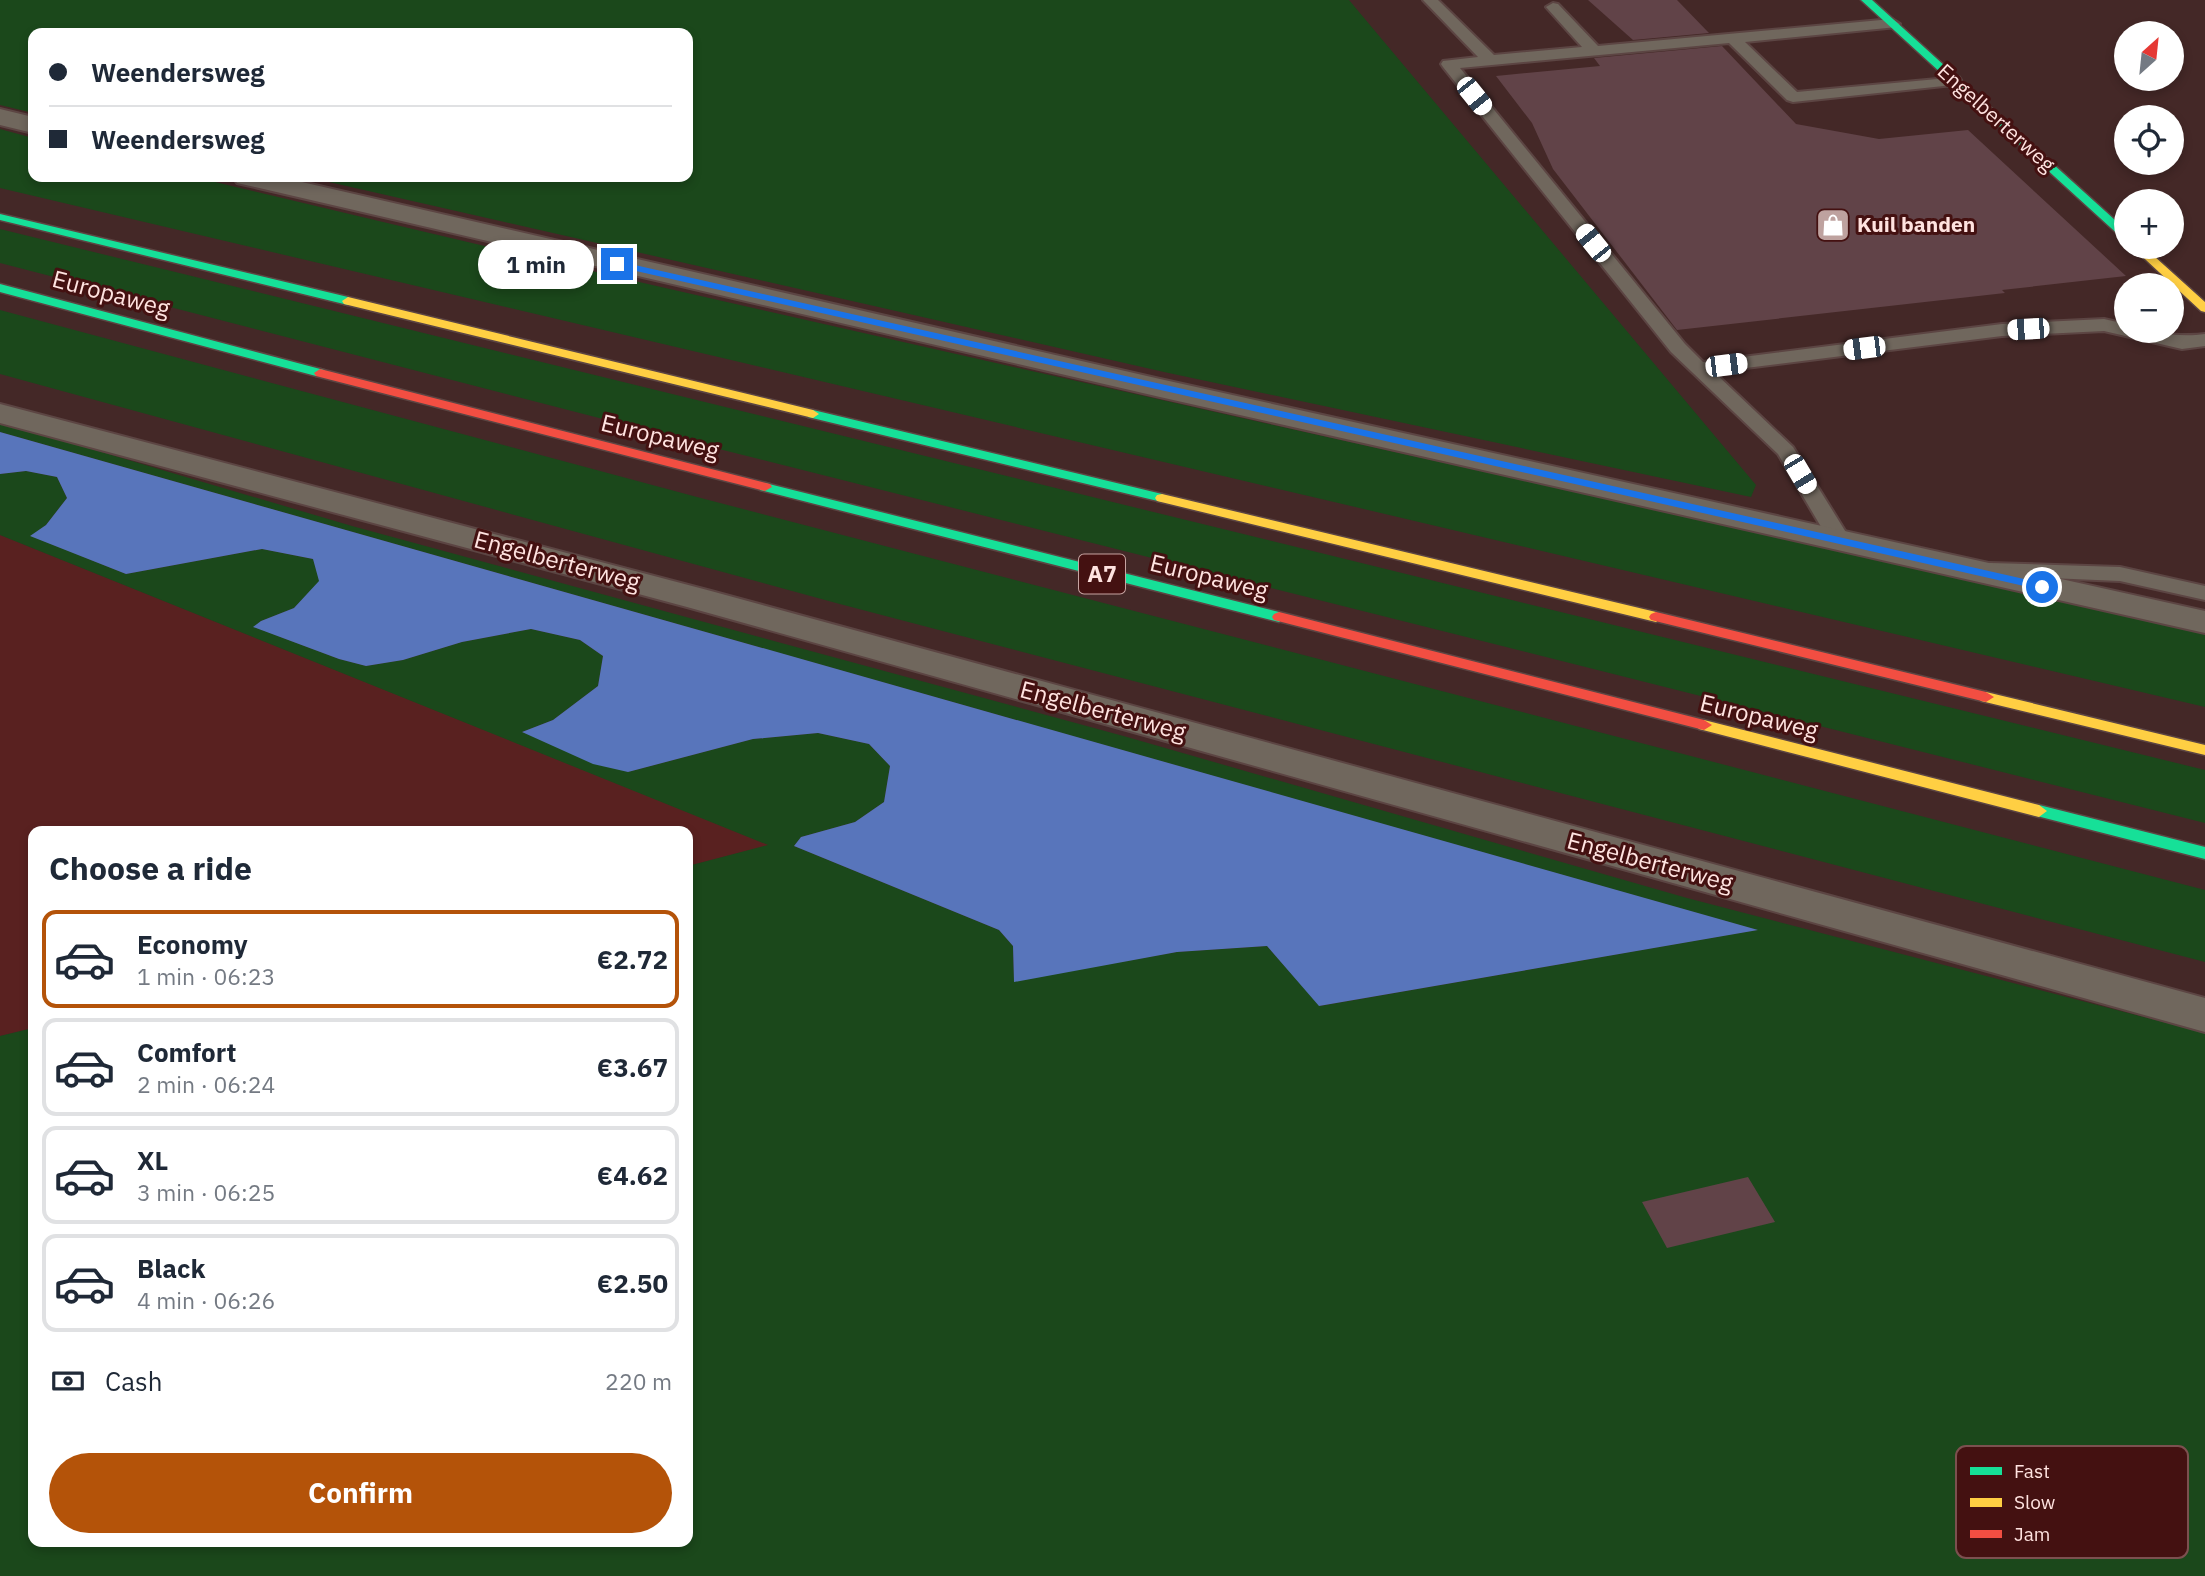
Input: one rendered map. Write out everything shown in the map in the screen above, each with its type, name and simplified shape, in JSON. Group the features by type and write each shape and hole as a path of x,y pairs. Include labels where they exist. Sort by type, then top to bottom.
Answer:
{"main road":[{"name":"Engelberterweg","path":"1866,0 2114,225"},
{"name":"Europaweg","path":"0,216 2205,750"},
{"path":"2151,259 2205,308"},
{"name":"Europaweg","path":"0,288 421,400 2205,853"}],"street":[{"path":"0,117 28,124"},
{"path":"268,182 1133,382 2205,622"},
{"name":"Engelberterweg","path":"0,413 699,599 2205,1016"}],"lane":[{"path":"1430,0 1491,61"},
{"path":"1553,7 1594,51"},
{"path":"1841,542 1786,452 1678,348 1449,64 1892,24"},
{"path":"1733,38 1793,97 1953,80"},
{"path":"1699,368 2002,331 2104,325 2114,327"},
{"path":"2184,343 2205,340"},
{"path":"1961,569 2120,574 2205,593"}],"shaded area":[{"path":"0,535 770,845 693,865 693,826 28,826 28,1029 0,1036"}],"green space":[{"path":"0,0 1349,0 1756,485 1751,497 1164,372 329,182 693,182 693,28 28,28 28,112 0,105"},
{"path":"0,129 28,137 28,182 216,182 947,352 2205,633 2205,707 0,188"},
{"path":"0,229 2205,770 2205,823 723,450 0,263"},
{"path":"0,310 697,497 2205,890 2205,962 836,603 0,374"},
{"path":"0,422 352,526 1127,737 1687,898 2205,1033 2205,1576 0,1576 0,1036 28,1029 28,1547 693,1547 693,865 768,845 0,535 0,474 26,471 57,477 67,498 46,525 31,536 126,574 262,549 313,559 320,581 294,608 261,621 254,627 339,659 366,666 403,660 462,642 531,629 580,640 603,656 598,686 553,720 522,732 628,772 753,739 818,733 869,744 890,766 884,802 855,822 801,837 794,846 999,930 1013,946 1014,981 1177,952 1267,946 1320,1006 1757,930 0,432"}],"water":[{"path":"0,432 1758,930 1319,1006 1267,946 1177,952 1014,982 1013,946 999,930 794,846 801,837 855,822 884,802 890,766 869,744 818,733 753,739 628,772 593,764 522,732 553,720 598,686 603,656 580,640 531,629 462,642 403,660 366,666 339,659 253,627 294,608 319,581 313,559 262,549 126,574 30,536 46,525 67,498 57,477 26,471 0,474"}],"building":[{"path":"1588,0 1677,0 1709,33 1633,40"},
{"name":"Kuil banden","path":"1722,46 1796,124 1879,139 1968,130 2123,273 2114,273 2114,277 2002,290 2005,293 1677,330 1553,169 1532,123 1496,76 1600,66 1594,58"},
{"path":"1748,1177 1775,1222 1667,1248 1642,1202"}],"traffic: fast":[{"path":"1866,0 2114,225"},
{"path":"0,217 348,301"},
{"path":"0,288 320,373"},
{"path":"813,414 1162,498"},
{"path":"765,487 1279,617"},
{"path":"2039,811 2205,853"}],"traffic: slow":[{"path":"2151,259 2205,308"},
{"path":"348,301 813,414"},
{"path":"1162,498 1656,617"},
{"path":"1986,697 2205,750"},
{"path":"1704,725 2039,811"}],"traffic: jam":[{"path":"320,373 765,487"},
{"path":"1279,617 1704,725"},
{"path":"1656,617 1986,697"}],"place":[{"name":"Kuil banden","path":"1833,225"}],"route":[{"path":"617,264 2042,587"}]}
